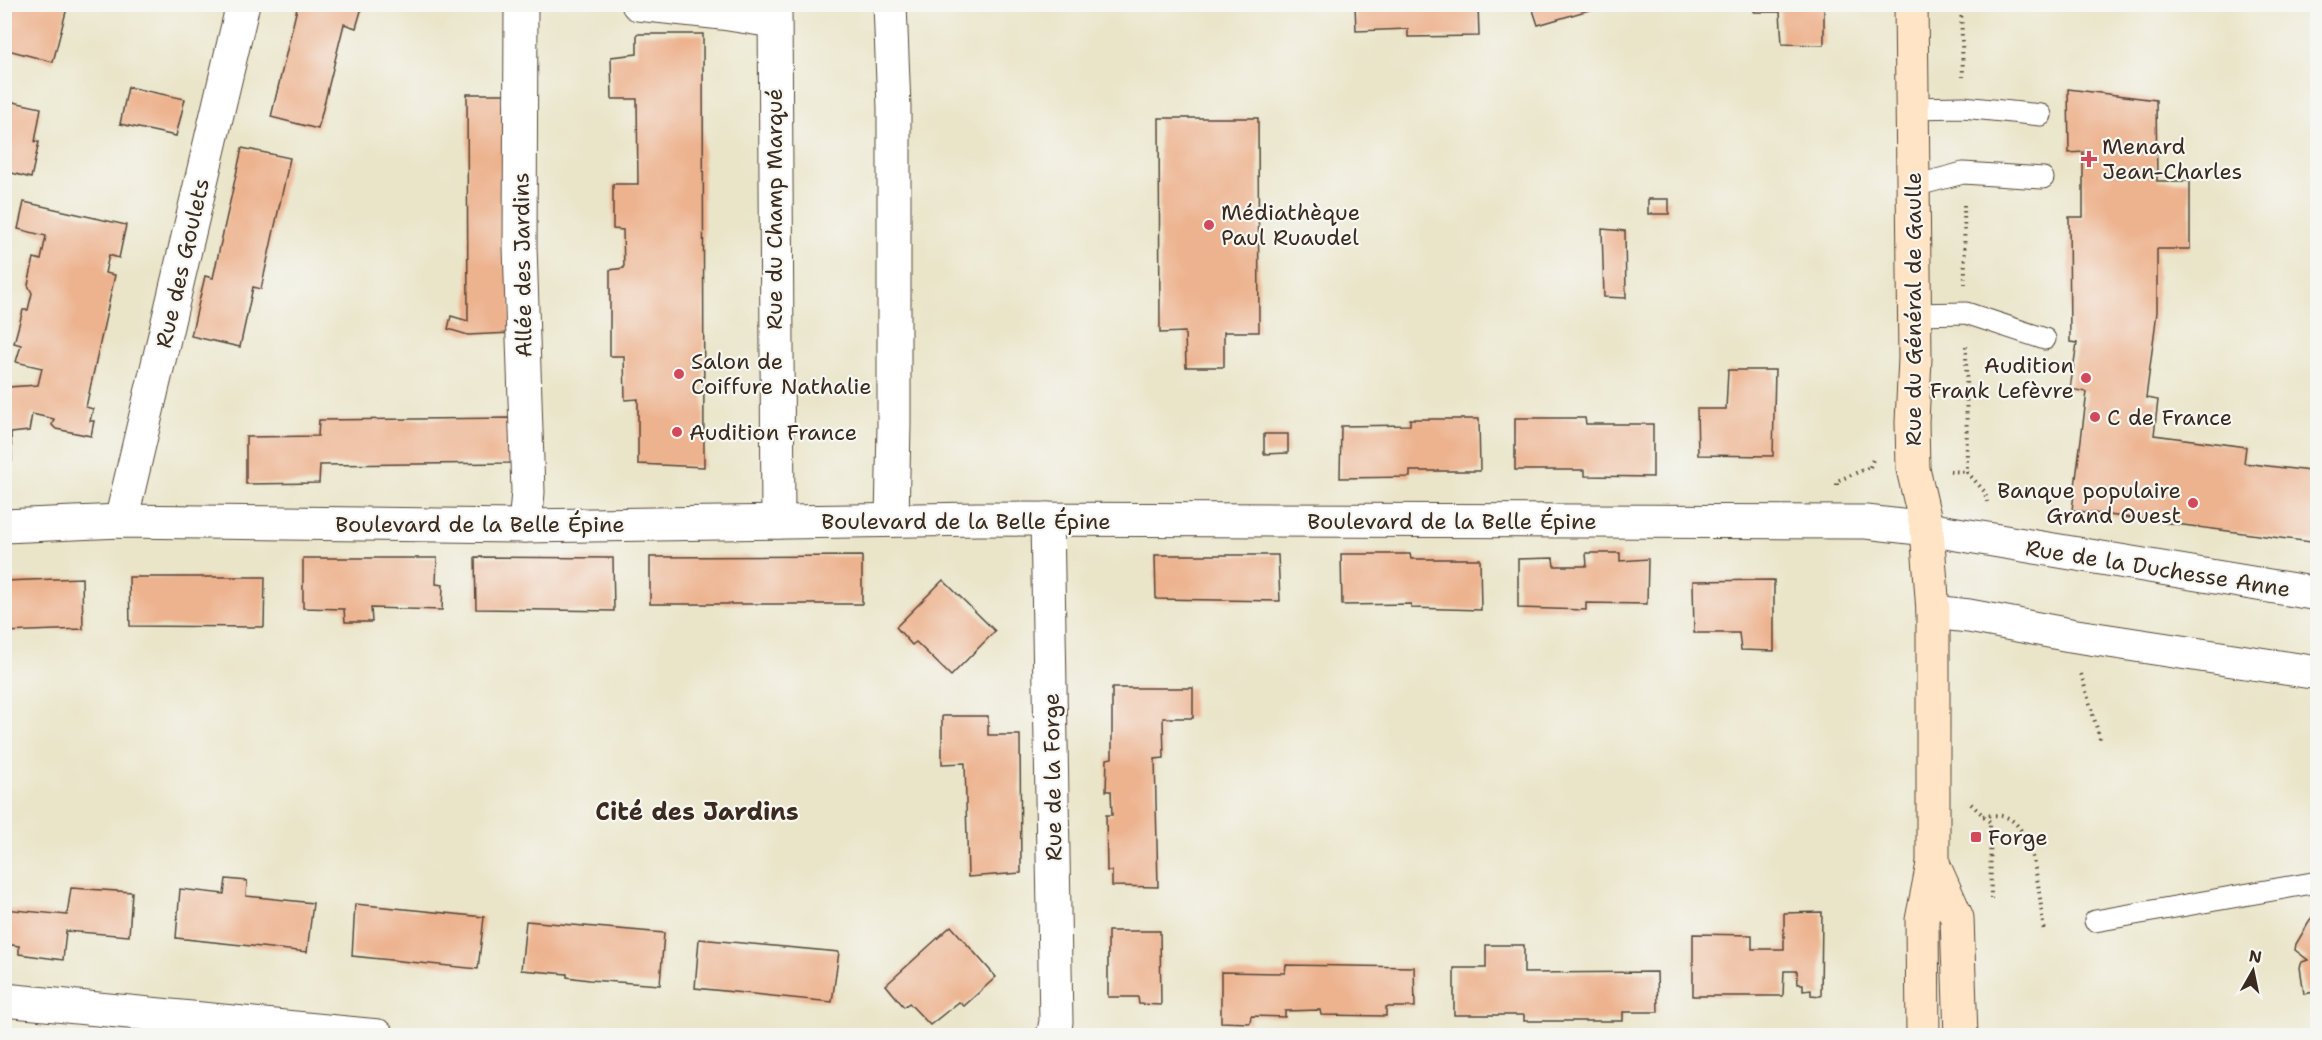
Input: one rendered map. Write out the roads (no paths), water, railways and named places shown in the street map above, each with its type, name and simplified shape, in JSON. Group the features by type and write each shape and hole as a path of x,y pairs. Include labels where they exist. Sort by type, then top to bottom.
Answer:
{"main road":[{"name":"Rue du Général de Gaulle","path":"1911,4 1914,186 1913,469 1927,529 1933,612 1933,864 1922,920 1923,1035"},
{"name":"Rue du Général de Gaulle","path":"1933,864 1957,918 1961,1035"}],"street":[{"name":"Rue des Goulets","path":"121,521 243,4"},
{"name":"Allée des Jardins","path":"521,4 520,246 528,492 525,526"},
{"path":"638,4 722,13 774,13"},
{"path":"890,4 894,108 892,520"},
{"name":"Rue du Champ Marqué","path":"774,13 778,522"},
{"name":"Boulevard de la Belle Épine","path":"4,526 121,521 525,526 1047,519 1866,522 1927,529"},
{"name":"Rue de la Forge","path":"1047,519 1056,1022 1053,1035"},
{"name":"Rue de la Duchesse Anne","path":"1927,529 2318,594"},
{"path":"1933,612 1969,616 2312,676"},
{"path":"4,1000 378,1035"}],"lane":[{"path":"1913,108 1963,106 2041,115"},
{"path":"1914,186 1963,173 2043,178"},
{"path":"1914,315 1966,314 2045,339"},
{"path":"2095,921 2318,882"}],"place":[{"name":"Menard Jean-Charles","path":"2089,159"},
{"name":"Médiathèque Paul Ruaudel","path":"1209,225"},
{"name":"Salon de Coiffure Nathalie","path":"679,374"},
{"name":"Audition Frank Lefèvre","path":"2086,378"},
{"name":"C de France","path":"2095,417"},
{"name":"Audition France","path":"677,432"},
{"name":"Banque populaire Grand Ouest","path":"2193,503"},
{"name":"Forge","path":"1976,837"}],"district":[{"name":"Cité des Jardins","path":"697,812"}]}
